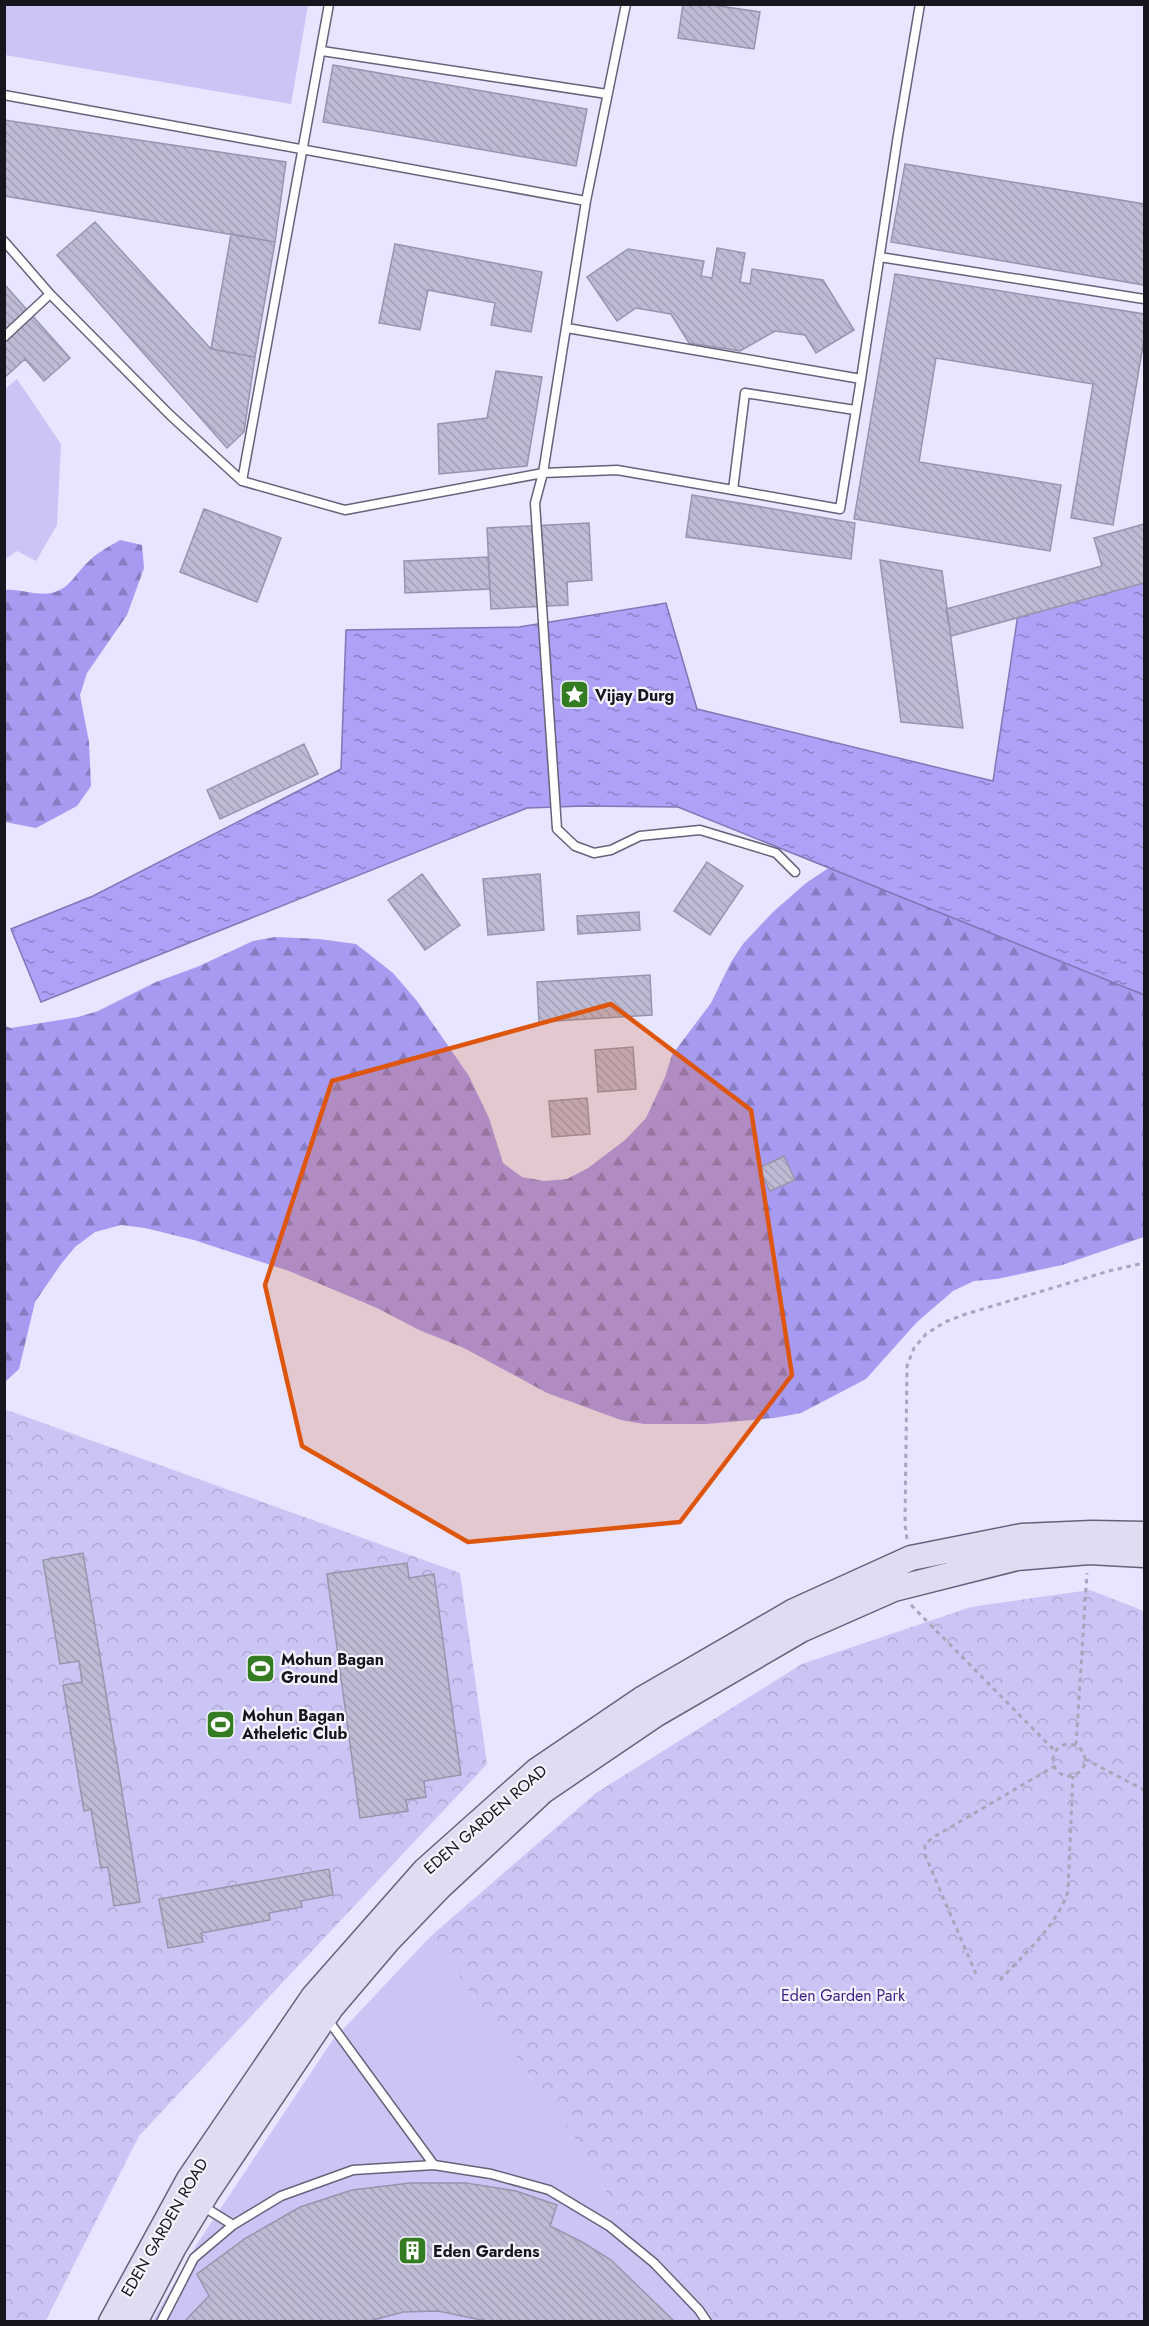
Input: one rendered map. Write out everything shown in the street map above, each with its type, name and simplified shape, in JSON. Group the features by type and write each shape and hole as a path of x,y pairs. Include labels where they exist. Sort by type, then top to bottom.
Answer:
{"main road":[{"name":"EDEN GARDEN ROAD","path":"111,2322 189,2179 313,1997 425,1870 536,1772 642,1699 794,1611 911,1558 1022,1536 1092,1533 1144,1534"},
{"name":"EDEN GARDEN ROAD","path":"135,2322 184,2253 201,2205 325,2016 388,1941 441,1886 543,1791 655,1715 791,1635 894,1588 1017,1558 1089,1552 1144,1556"}],"lane":[{"path":"242,481 329,4"},
{"path":"626,4 586,201 543,473 535,503 557,829 575,846 594,853 611,850 640,836 700,830 776,853 795,872"},
{"path":"4,241 50,294 170,414 242,481 345,510 543,473 617,470 840,509 920,4"},
{"path":"322,51 608,94"},
{"path":"4,95 586,201"},
{"path":"880,257 1144,299"},
{"path":"4,337 50,294"},
{"path":"567,328 861,379"},
{"path":"733,490 745,393 855,410"},
{"path":"325,2016 434,2165"},
{"path":"161,2322 184,2253 281,2196 354,2170 434,2165 491,2174 549,2190 609,2226 654,2263 699,2310 707,2322"},
{"path":"201,2205 233,2225"}],"path":[{"path":"911,1558 904,1524 907,1366 915,1348 926,1334 945,1322 966,1314 1109,1271 1144,1263"},
{"path":"1076,1745 1089,1552"},
{"path":"894,1588 1055,1751"},
{"path":"1065,1744 1076,1745 1084,1753 1083,1768 1073,1776 1060,1775 1053,1767 1055,1751 1065,1744"},
{"path":"1085,1759 1144,1790"},
{"path":"976,1974 925,1855 925,1845 932,1838 1053,1767"},
{"path":"1000,1980 1037,1941 1065,1902 1068,1891 1073,1776"}],"highlighted area":[{"path":"611,1004 751,1110 792,1375 680,1522 468,1542 302,1446 265,1285 332,1081"}],"green space":[{"path":"4,5 308,5 291,104 5,55"},
{"path":"17,379 61,444 57,525 36,561 17,551 5,559 5,389"},
{"path":"120,540 142,545 144,568 127,615 87,673 80,695 89,742 91,786 77,806 36,828 5,822 5,590 39,594 62,589 93,557"},
{"path":"1144,615 1144,1237 1062,1265 997,1279 974,1281 953,1291 917,1322 866,1379 801,1413 774,1418 706,1424 644,1424 621,1420 547,1393 464,1348 289,1271 194,1240 145,1228 121,1225 95,1232 75,1247 61,1264 35,1302 19,1369 5,1382 5,1026 11,1028 78,1017 98,1011 156,982 197,967 253,941 275,937 356,944 393,973 417,1001 469,1076 489,1118 503,1163 522,1177 544,1181 567,1179 588,1168 625,1140 646,1118 665,1077 672,1055 711,1003 731,962 743,944 773,912 806,883 862,846 950,828"},
{"name":"Mohun Bagan Ground","path":"4,1409 460,1573 487,1764 139,2136 45,2322 4,2321"},
{"name":"Eden Garden Park","path":"1090,1590 1144,1611 1144,2321 718,2321 698,2292 666,2256 618,2217 592,2163 431,1936 596,1793 802,1664 971,1607"},
{"path":"431,1936 592,2163 618,2217 666,2256 698,2292 718,2321 152,2322 197,2244 332,2041"}],"water":[{"path":"1144,580 1144,995 678,807 527,808 41,1002 11,929 93,896 341,769 346,630 519,627 666,603 697,709 993,781 1018,614"}],"building":[{"path":"683,4 706,4 760,12 754,49 678,38"},
{"path":"333,65 587,109 576,166 323,122"},
{"path":"4,120 286,162 275,242 5,196"},
{"path":"905,164 1144,204 1144,285 891,242"},
{"path":"95,222 211,349 255,357 244,432 227,448 57,255"},
{"path":"231,234 275,242 255,357 211,349"},
{"path":"395,244 542,272 531,332 491,325 495,303 428,290 420,330 379,323"},
{"path":"717,248 745,253 740,282 750,284 752,269 823,280 854,330 816,353 805,335 775,331 740,351 689,343 671,314 636,308 617,321 587,277 628,249 704,261 701,276 712,278"},
{"path":"895,274 1144,314 1144,339 1113,525 1071,518 1093,384 936,358 919,462 1061,485 1050,551 854,519"},
{"path":"4,284 70,358 44,381 25,359 4,378"},
{"path":"496,371 542,377 527,466 439,474 438,424 487,418"},
{"path":"692,495 855,523 851,559 686,537"},
{"path":"204,509 281,538 257,602 180,572"},
{"path":"589,523 592,580 567,582 568,605 491,609 487,528"},
{"path":"1144,524 1144,583 951,636 946,609 1102,566 1094,538"},
{"path":"488,557 490,589 405,593 404,561"},
{"path":"880,560 942,571 963,728 901,722"},
{"path":"304,744 318,774 220,819 207,790"},
{"path":"707,862 743,886 710,935 674,911"},
{"path":"422,874 460,925 425,950 388,900"},
{"path":"540,874 544,930 488,935 483,879"},
{"path":"639,912 640,930 578,934 577,916"},
{"path":"650,975 652,1015 539,1022 537,982"},
{"path":"633,1047 636,1089 598,1092 595,1050"},
{"path":"587,1098 590,1134 552,1137 549,1101"},
{"path":"784,1156 795,1180 770,1191 759,1168"},
{"path":"83,1553 140,1902 114,1906 108,1867 101,1868 91,1809 84,1811 63,1685 82,1682 79,1661 60,1664 43,1560"},
{"path":"407,1563 409,1578 434,1574 461,1775 424,1781 426,1797 406,1800 408,1811 360,1818 327,1574"},
{"path":"329,1869 333,1895 301,1901 302,1907 269,1913 270,1920 201,1933 203,1942 168,1948 159,1899"},
{"name":"Eden Gardens","path":"410,2183 466,2183 516,2191 557,2205 550,2226 611,2260 675,2322 491,2322 438,2311 403,2312 366,2322 184,2322 209,2296 197,2274 246,2238 300,2207 352,2190"}],"place":[{"name":"Vijay Durg","path":"574,695"},
{"name":"Mohun Bagan Ground","path":"260,1668"},
{"name":"Mohun Bagan Atheletic Club","path":"221,1724"},
{"name":"Eden Gardens","path":"412,2251"}]}
